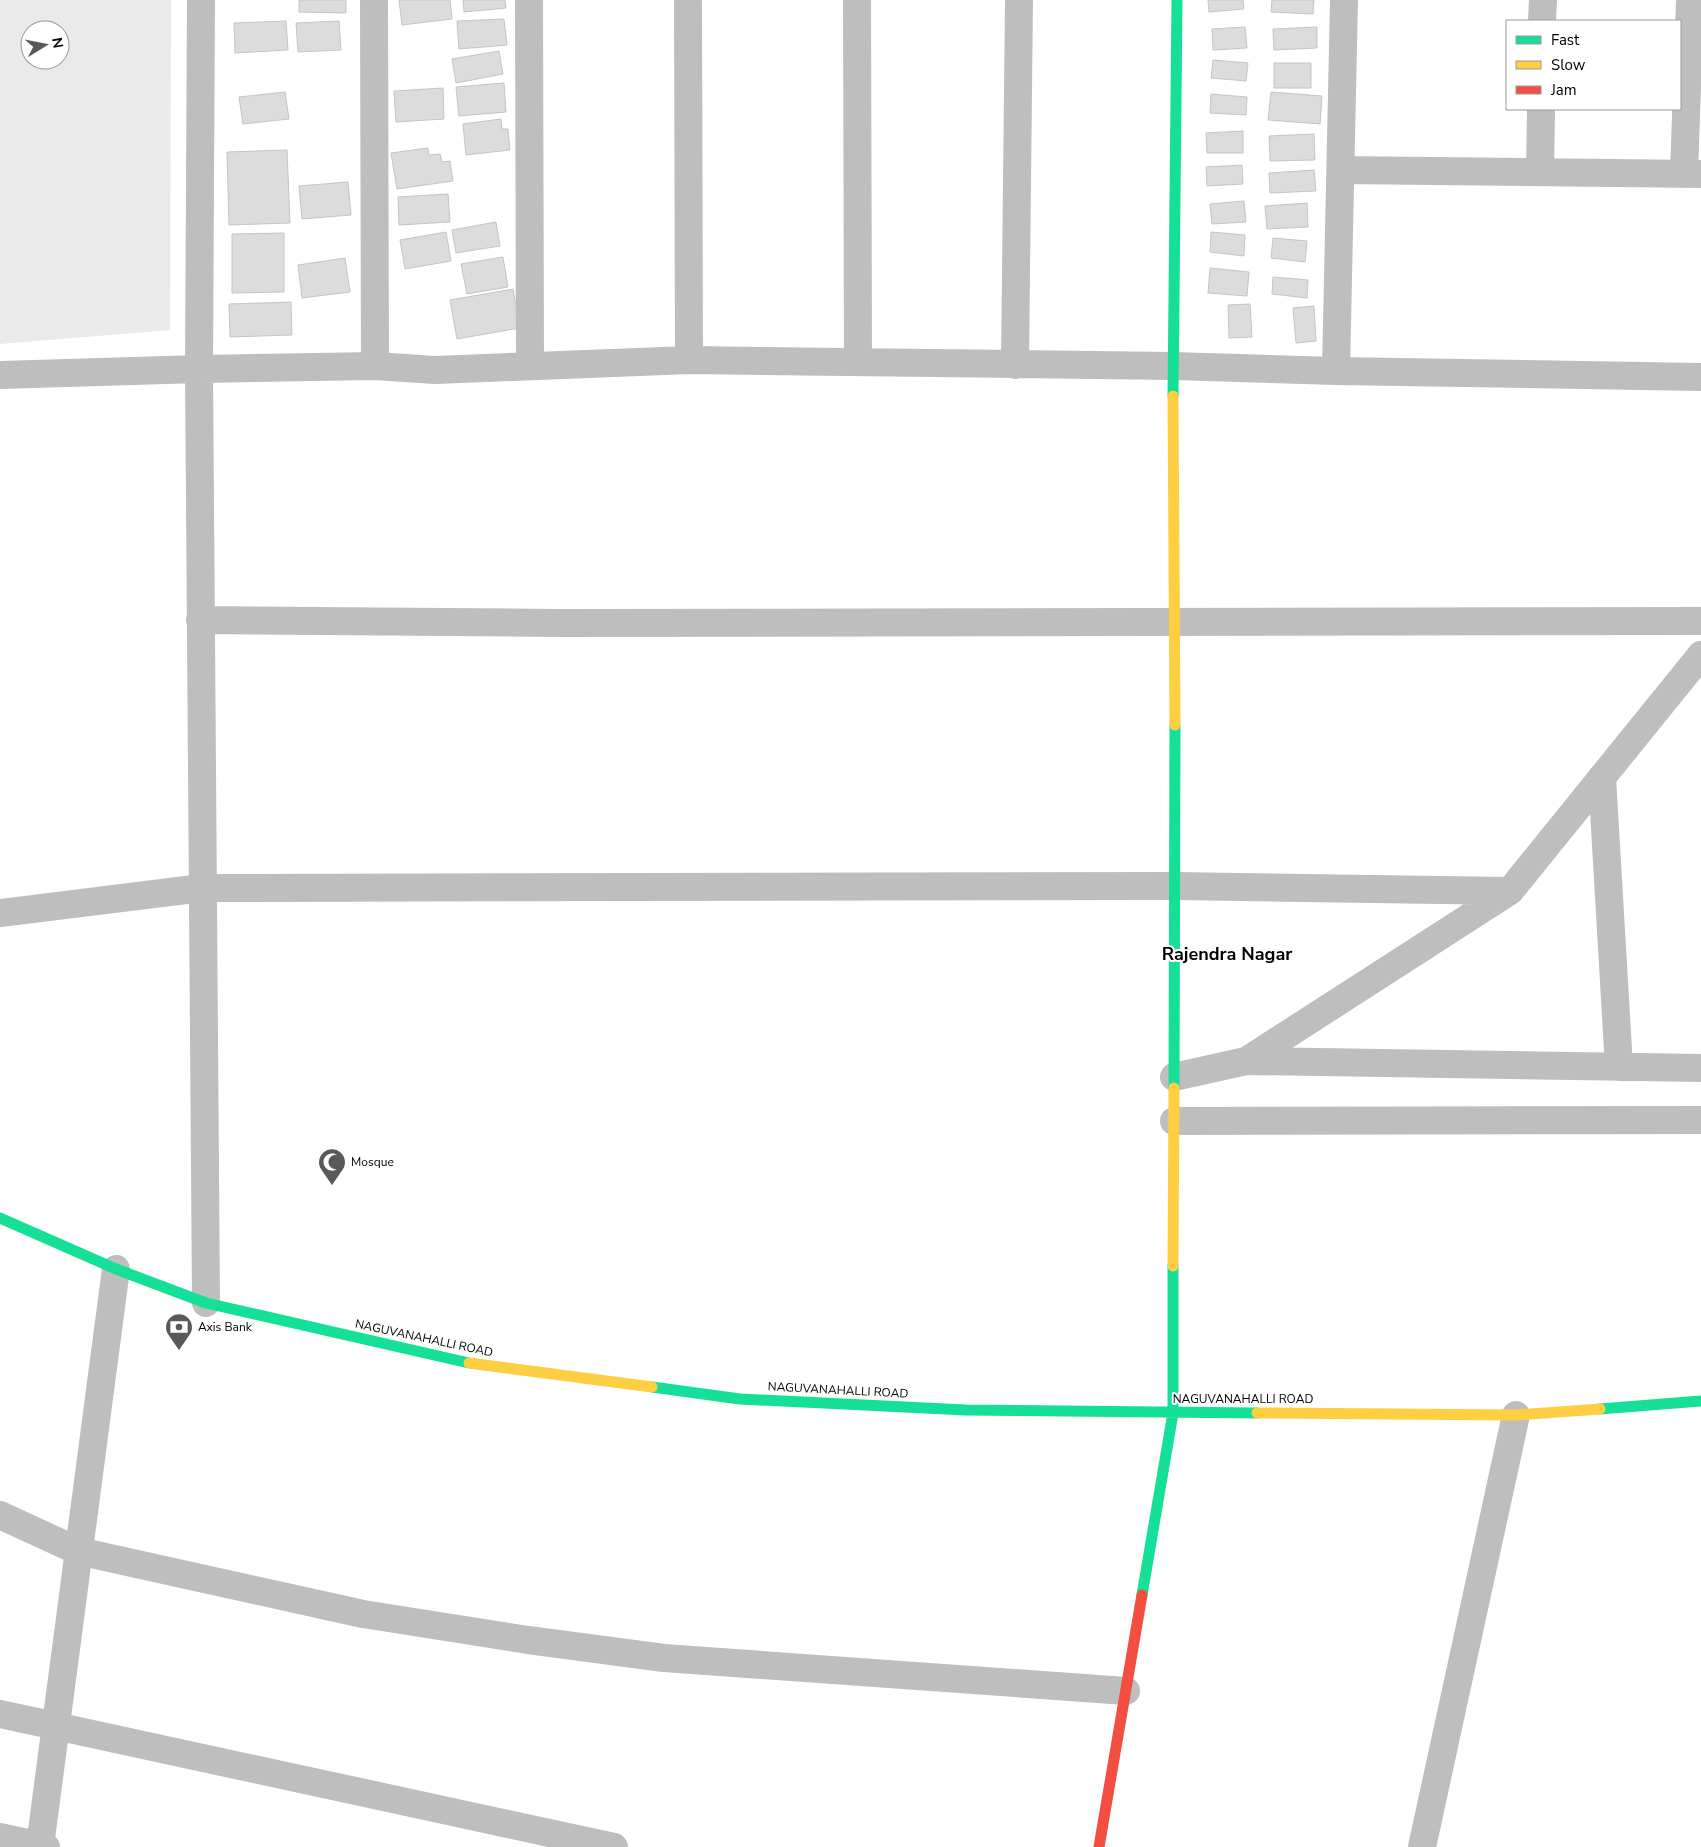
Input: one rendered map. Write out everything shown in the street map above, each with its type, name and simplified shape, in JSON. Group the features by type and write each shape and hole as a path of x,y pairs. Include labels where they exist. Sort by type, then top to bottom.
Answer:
{"street":[{"path":"201,0 199,369 206,1303"},
{"path":"374,0 375,366"},
{"path":"528,0 530,365"},
{"path":"688,0 689,360"},
{"path":"858,0 858,362"},
{"path":"1015,365 1019,0"},
{"path":"1099,1847 1173,1413 1175,621 1173,366 1177,0"},
{"path":"1336,371 1344,0"},
{"path":"1542,20 1543,0"},
{"path":"1341,170 1692,173 1690,0"},
{"path":"1540,172 1541,110"},
{"path":"0,375 375,366 435,370 689,360 1173,366 1336,371 1701,377"},
{"path":"200,620 562,623 1701,622"},
{"path":"1246,1061 1510,890 1701,655"},
{"path":"1602,777 1619,1067"},
{"path":"0,913 202,888 1174,886 1510,890"},
{"path":"1174,1077 1246,1061 1701,1068"},
{"path":"1174,1121 1701,1120"},
{"name":"NAGUVANAHALLI ROAD","path":"0,1218 116,1269 206,1303 460,1362 740,1399 966,1410 1516,1415 1701,1401"},
{"path":"0,1837 43,1846 78,1551 116,1269"},
{"path":"1422,1847 1516,1415"},
{"path":"0,1515 78,1551 363,1614 664,1658 1126,1691"},
{"path":"0,1714 614,1847"}],"shaded area":[{"path":"0,0 171,0 170,330 0,344"}],"building":[{"path":"299,0 346,0 346,13 299,12"},
{"path":"399,0 450,0 452,19 402,25"},
{"path":"463,0 505,0 506,8 464,12"},
{"path":"1208,0 1243,0 1244,9 1209,12"},
{"path":"1272,0 1314,0 1313,14 1271,12"},
{"path":"504,19 507,45 459,49 457,21"},
{"path":"286,21 288,50 235,53 234,23"},
{"path":"339,21 341,50 298,52 296,23"},
{"path":"1245,27 1247,48 1213,50 1212,29"},
{"path":"1317,27 1317,48 1274,50 1273,29"},
{"path":"499,51 503,74 456,83 452,59"},
{"path":"1213,60 1248,63 1246,81 1211,78"},
{"path":"1274,63 1311,63 1311,88 1274,88"},
{"path":"504,83 506,112 459,116 456,87"},
{"path":"443,88 444,119 396,122 394,91"},
{"path":"285,92 289,119 243,124 239,97"},
{"path":"1271,92 1322,96 1320,124 1268,120"},
{"path":"1211,94 1247,97 1246,115 1210,113"},
{"path":"501,119 502,129 508,129 510,150 466,155 463,124"},
{"path":"1243,131 1243,153 1207,153 1206,133"},
{"path":"1314,134 1315,160 1270,161 1269,136"},
{"path":"428,148 429,155 440,154 442,162 450,161 453,181 397,189 391,153"},
{"path":"287,150 290,223 229,225 227,152"},
{"path":"1242,165 1243,184 1207,186 1206,167"},
{"path":"1314,170 1316,191 1270,193 1269,173"},
{"path":"348,182 351,215 302,219 299,186"},
{"path":"448,194 450,222 399,225 398,197"},
{"path":"1244,201 1246,222 1212,224 1210,204"},
{"path":"1307,203 1308,227 1267,229 1265,206"},
{"path":"496,222 500,246 456,253 452,230"},
{"path":"446,232 451,261 405,269 400,240"},
{"path":"1211,232 1245,235 1244,256 1210,252"},
{"path":"284,233 284,292 232,293 232,234"},
{"path":"1273,238 1307,241 1305,262 1271,258"},
{"path":"503,257 508,287 467,294 461,264"},
{"path":"345,258 350,292 302,298 298,265"},
{"path":"1210,268 1249,272 1247,296 1208,293"},
{"path":"1273,277 1308,280 1307,298 1272,294"},
{"path":"513,289 520,328 457,339 450,300"},
{"path":"291,302 292,335 230,337 229,304"},
{"path":"1250,304 1252,337 1229,338 1228,305"},
{"path":"1314,306 1316,341 1296,343 1293,308"}],"traffic: fast":[{"path":"1173,396 1177,0"},
{"path":"1174,1088 1175,725"},
{"path":"0,1218 116,1269 206,1303 469,1363"},
{"path":"1142,1595 1173,1413 1173,1266"},
{"path":"652,1387 740,1399 966,1410 1257,1413"},
{"path":"1600,1409 1701,1401"}],"traffic: slow":[{"path":"1173,396 1175,725"},
{"path":"1173,1266 1174,1088"},
{"path":"469,1363 652,1387"},
{"path":"1257,1413 1516,1415 1600,1409"}],"traffic: jam":[{"path":"1099,1847 1142,1595"}],"place":[{"name":"Mosque","path":"332,1186"},
{"name":"Axis Bank","path":"179,1351"}],"district":[{"name":"Rajendra Nagar","path":"1227,954"}]}
